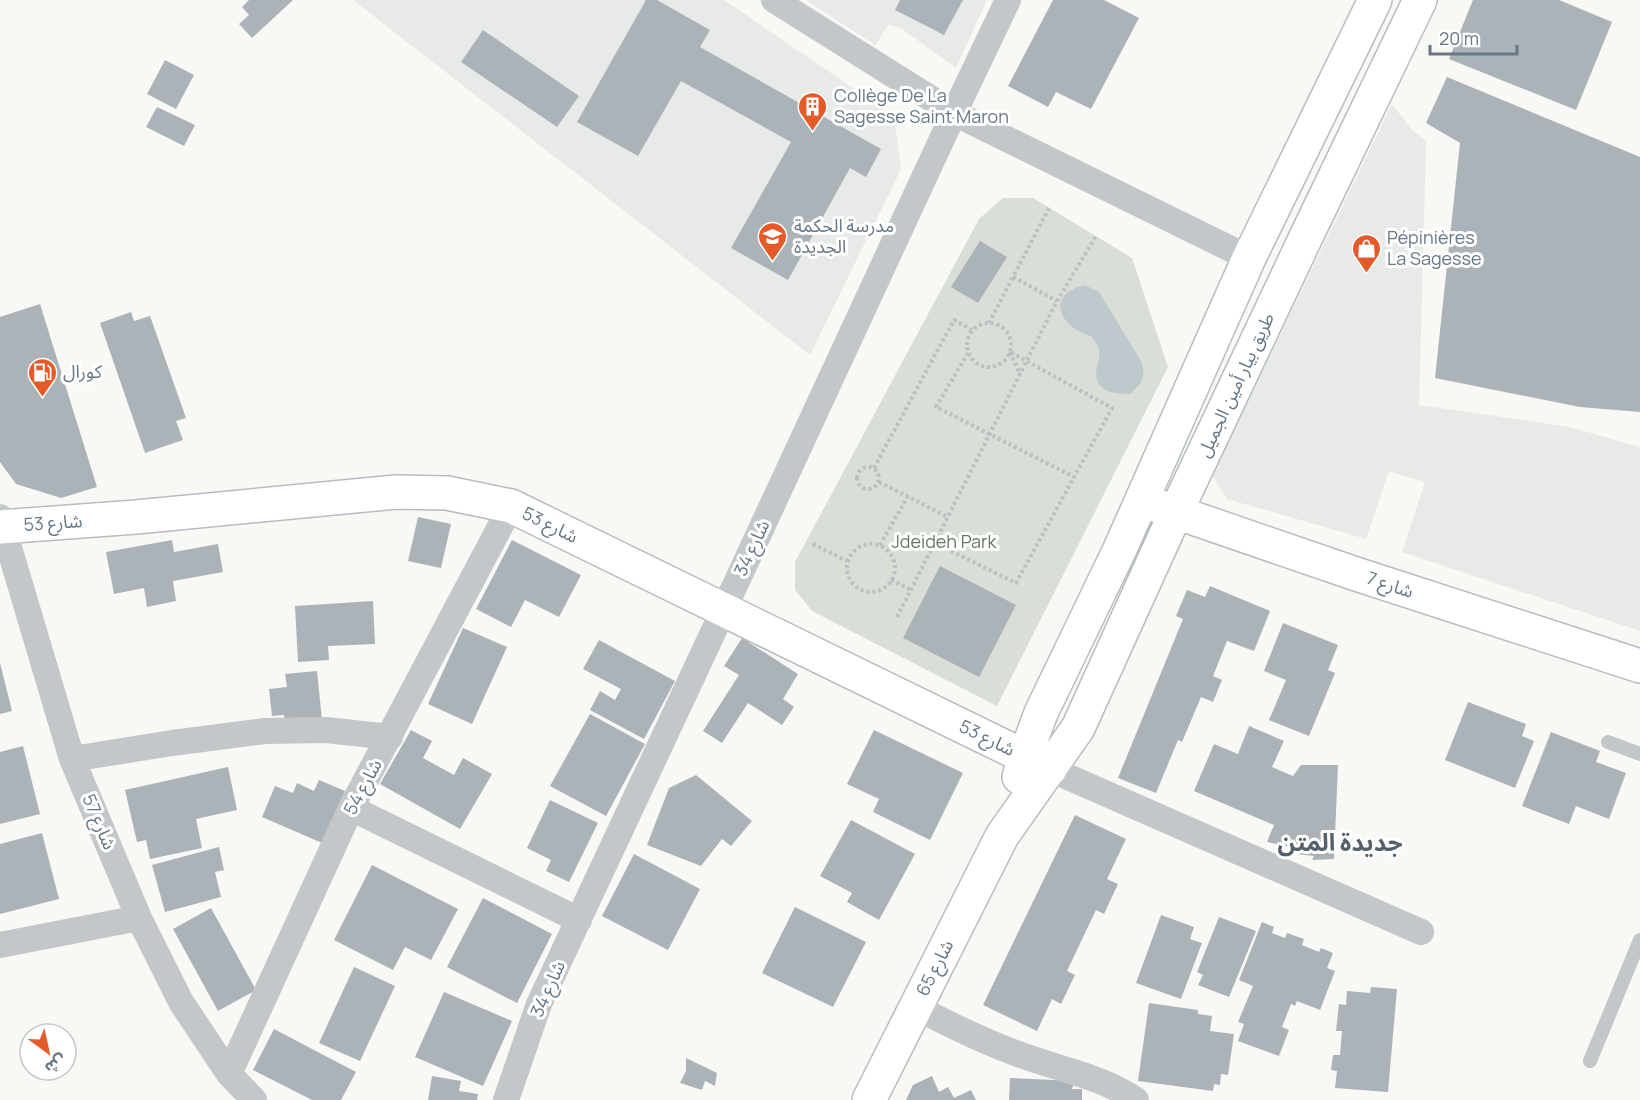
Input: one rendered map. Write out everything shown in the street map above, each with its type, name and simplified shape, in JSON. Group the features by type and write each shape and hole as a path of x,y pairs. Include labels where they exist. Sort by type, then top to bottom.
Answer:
{"main road":[{"path":"1037,762 1041,713 1115,559 1249,258 1375,0"},
{"name":"طريق بيار أمين الجميل","path":"1037,762 1078,728 1176,512 1420,0"},
{"name":"شارع 53","path":"1,524 148,516 396,492 447,494 511,506 1037,762"},
{"name":"شارع 7","path":"1140,500 1356,574 1640,666"},
{"name":"شارع 65","path":"869,1100 1037,762"}],"street":[{"path":"774,0 954,113 1249,258"},
{"name":"شارع 34","path":"506,1100 539,1004 1008,0"},
{"name":"شارع 54","path":"229,1074 351,808 511,506"},
{"name":"شارع 57","path":"1,524 72,759 139,918 181,1002 229,1074 254,1100"},
{"path":"72,759 265,731 326,730 390,737"},
{"path":"1037,762 1420,932"},
{"path":"351,808 579,920"},
{"path":"0,945 139,918"},
{"path":"915,1007 980,1039 1106,1084 1136,1100"}],"lane":[{"path":"1608,742 1640,754"},
{"path":"1590,1061 1640,940"}],"path":[{"path":"989,323 1049,208"},
{"path":"897,617 1057,301 1096,236"},
{"path":"1013,277 1057,301"},
{"path":"874,468 954,320 972,330"},
{"path":"989,323 1000,325 1005,330 1011,344 1010,352 1002,363 988,368 975,362 968,353 966,344 972,330 977,325 989,323"},
{"path":"935,543 1016,583 1112,408 1010,352"},
{"path":"1010,352 1020,374"},
{"path":"968,353 936,407 989,436 1074,477"},
{"path":"874,468 879,475 879,482 874,488 863,489 858,483 857,475 861,469 874,468"},
{"path":"879,482 948,517"},
{"path":"880,546 908,496"},
{"path":"873,543 887,550 892,556 895,571 888,585 874,592 866,592 852,584 846,568 847,561 857,547 873,543"},
{"path":"813,544 847,561"},
{"path":"891,580 911,590"}],"shaded area":[{"name":"مدرسة الحكمة الجديدة","path":"353,0 724,0 894,116 901,169 810,355"},
{"path":"808,0 987,0 956,68 902,29 889,24 875,45"},
{"name":"Pépinières La Sagesse","path":"1392,104 1412,130 1426,141 1419,405 1570,427 1640,447 1640,631 1402,552 1425,482 1389,471 1366,539 1227,499 1212,475"},
{"path":"1085,285 1099,292 1141,361 1142,380 1130,394 1113,393 1100,385 1096,374 1098,346 1091,336 1071,326 1064,318 1061,303 1065,296 1072,289"}],"green space":[{"name":"Jdeideh Park","path":"1003,198 1033,198 1132,258 1168,367 997,706 812,611 795,590 795,562 979,219"}],"building":[{"path":"249,0 293,0 252,38 239,24 249,15 242,7"},
{"name":"Collège De La Sagesse Saint Maron","path":"646,0 657,0 710,30 700,47 881,149 866,177 850,168 788,280 731,248 791,142 681,81 638,156 577,122"},
{"path":"900,0 963,0 944,35 895,10"},
{"path":"1053,0 1104,0 1139,18 1091,109 1056,92 1048,107 1008,86"},
{"path":"1473,0 1559,0 1612,22 1576,110 1449,59"},
{"path":"483,30 579,96 557,127 461,62"},
{"path":"165,60 194,75 176,109 147,94"},
{"path":"1447,77 1640,157 1640,412 1580,407 1435,378 1460,143 1426,123"},
{"path":"157,107 195,125 184,146 146,127"},
{"path":"980,241 1007,257 978,303 951,287"},
{"path":"40,304 97,487 61,498 16,484 0,462 0,317"},
{"path":"131,312 134,321 150,316 186,418 176,421 183,440 145,453 100,323"},
{"path":"418,517 451,524 441,568 408,561"},
{"path":"172,540 174,552 218,544 223,572 173,581 176,601 147,607 144,588 114,594 106,552"},
{"path":"512,540 581,575 559,617 525,600 511,627 476,609"},
{"path":"940,566 1016,605 979,677 903,638"},
{"path":"1210,586 1270,611 1254,651 1227,641 1213,676 1222,680 1213,702 1201,697 1182,742 1178,740 1156,793 1118,778 1183,619 1176,616 1187,590 1205,597"},
{"path":"373,601 375,644 328,646 329,660 298,662 295,606"},
{"path":"1283,623 1338,645 1328,670 1335,673 1309,736 1269,720 1286,680 1264,671"},
{"path":"463,628 507,647 472,724 428,704"},
{"path":"742,638 798,674 783,699 794,707 782,725 748,703 722,743 703,731 739,675 724,666"},
{"path":"599,640 675,681 644,739 590,710 600,691 615,700 621,689 583,669"},
{"path":"0,663 12,711 0,714"},
{"path":"317,671 322,720 285,724 284,715 272,716 269,689 287,687 285,674"},
{"path":"1468,702 1526,724 1522,736 1534,741 1515,788 1445,760"},
{"path":"590,714 645,744 606,816 550,786"},
{"path":"1249,726 1284,741 1272,767 1293,776 1301,765 1338,765 1334,859 1312,860 1314,856 1296,854 1294,848 1267,842 1274,825 1194,791 1214,744 1238,754"},
{"path":"411,730 432,741 423,758 454,775 463,758 492,774 460,829 380,784"},
{"path":"874,730 963,773 930,840 873,812 879,799 847,784"},
{"path":"1551,732 1600,751 1596,762 1626,773 1609,819 1576,806 1569,824 1522,806"},
{"path":"23,746 40,814 0,824 0,752"},
{"path":"228,767 237,810 196,819 202,848 150,859 146,840 137,842 125,790"},
{"path":"696,775 752,821 731,846 722,839 701,866 647,845 669,788"},
{"path":"319,780 345,791 322,843 262,817 275,786 293,793 297,783 314,791"},
{"path":"550,800 598,823 569,882 546,871 551,860 527,848"},
{"path":"1075,815 1126,839 1107,879 1118,884 1104,914 1096,910 1067,971 1075,975 1061,1004 1052,999 1037,1031 983,1005"},
{"path":"851,820 915,854 879,920 847,902 852,893 820,876"},
{"path":"42,833 59,899 0,914 0,844"},
{"path":"219,847 224,870 215,872 221,897 165,912 152,865"},
{"path":"634,854 700,889 668,950 602,916"},
{"path":"372,865 458,909 431,960 405,947 393,970 334,940"},
{"path":"483,898 552,934 517,1003 447,967"},
{"path":"795,907 866,942 833,1007 762,973"},
{"path":"211,908 256,990 218,1011 173,929"},
{"path":"1161,915 1194,927 1190,939 1202,943 1181,999 1136,983"},
{"path":"1219,917 1256,931 1229,997 1198,985 1203,975 1197,972"},
{"path":"1262,922 1274,927 1272,933 1285,938 1287,933 1304,939 1302,945 1319,952 1321,948 1333,953 1327,968 1335,971 1320,1010 1297,1001 1295,1006 1291,1004 1282,1027 1289,1030 1279,1056 1238,1041 1244,1024 1238,1022 1253,986 1239,980"},
{"path":"354,967 395,986 360,1061 319,1043"},
{"path":"1371,987 1397,989 1388,1092 1335,1088 1337,1071 1331,1070 1333,1055 1340,1055 1342,1031 1336,1031 1339,1004 1346,1005 1347,991 1370,993"},
{"path":"444,992 512,1021 483,1086 415,1057"},
{"path":"1149,1003 1198,1010 1198,1014 1212,1016 1210,1031 1234,1034 1228,1075 1221,1074 1220,1085 1214,1084 1213,1091 1138,1081"},
{"path":"274,1029 356,1072 341,1100 312,1100 253,1070"},
{"path":"686,1058 717,1073 715,1086 705,1081 702,1090 680,1083 686,1071"},
{"path":"432,1076 461,1081 459,1091 478,1094 477,1100 428,1100"},
{"path":"932,1076 939,1092 948,1087 954,1098 971,1090 976,1100 906,1100 913,1085"},
{"path":"1010,1078 1075,1081 1072,1089 1082,1089 1082,1100 1009,1100"}],"place":[{"name":"Collège De La Sagesse Saint Maron","path":"813,132"},
{"name":"مدرسة الحكمة الجديدة","path":"773,262"},
{"name":"Pépinières La Sagesse","path":"1366,274"},
{"name":"كورال","path":"42,398"}],"district":[{"name":"جديدة المتن","path":"1340,843"}]}
